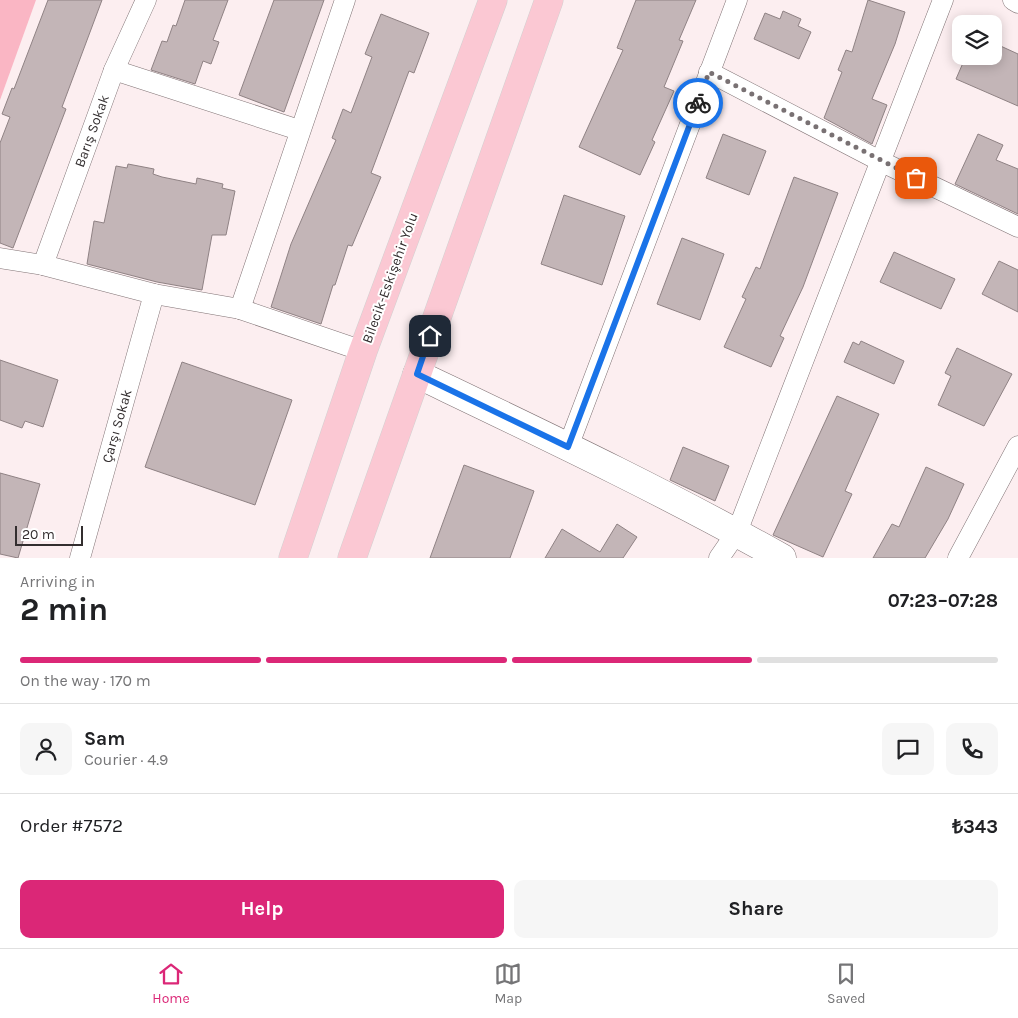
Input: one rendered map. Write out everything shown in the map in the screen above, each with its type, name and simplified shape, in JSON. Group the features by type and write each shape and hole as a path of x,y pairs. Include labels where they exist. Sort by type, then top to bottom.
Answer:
{"main road":[{"name":"Bilecik-Eskişehir Yolu","path":"292,558 363,351 493,0"},
{"path":"352,558 549,0"}],"street":[{"name":"Barış Sokak","path":"43,265 114,70 146,0"},
{"path":"240,309 299,130 345,0"},
{"path":"568,447 737,0"},
{"path":"719,558 737,532 882,162 943,0"},
{"path":"1013,0 1018,3"},
{"path":"114,70 299,130"},
{"path":"709,72 882,162 1018,227"},
{"path":"0,258 43,265 154,294 240,309 363,351"},
{"name":"Çarşı Sokak","path":"80,558 154,294"},
{"path":"417,374 737,532 782,558"},
{"path":"958,558 1018,446"}],"shaded area":[{"path":"0,0 36,0 0,100"}],"building":[{"path":"48,0 102,0 62,107 66,109 13,248 0,243 0,143 10,117 2,114 12,88 14,89"},
{"path":"185,0 228,0 213,40 219,42 211,64 203,61 195,84 151,70 162,41 167,42 173,25 176,26"},
{"path":"274,0 324,0 284,112 239,95"},
{"path":"636,0 696,0 679,40 683,41 664,87 674,91 652,140 655,142 640,175 579,147 623,50 617,48"},
{"path":"868,0 905,12 895,44 872,99 887,105 872,144 824,118 842,72 838,70 846,50 852,52"},
{"path":"783,11 801,19 798,26 811,32 799,59 754,39 765,13 780,19"},
{"path":"381,14 429,33 414,73 409,71 371,173 381,177 352,246 348,245 321,324 271,307 291,244 336,140 332,138 343,109 351,113 372,57 365,54"},
{"path":"1002,47 1018,54 1018,106 956,79 962,65 1002,65"},
{"path":"723,134 766,151 749,195 706,178"},
{"path":"978,134 1003,145 996,160 1018,169 1018,214 955,184"},
{"path":"128,164 154,169 153,174 162,177 196,184 197,178 223,184 222,188 235,191 226,235 212,235 202,290 157,282 87,264 94,221 104,223 116,166 127,168"},
{"path":"794,177 838,193 803,287 780,336 784,338 771,367 724,347 746,299 742,297 756,267 760,269"},
{"path":"564,195 625,216 602,285 541,264"},
{"path":"682,238 724,254 700,320 657,304"},
{"path":"894,252 955,279 941,309 880,282"},
{"path":"999,261 1018,270 1018,312 982,294"},
{"path":"861,341 904,361 894,384 844,362 853,342 859,345"},
{"path":"957,348 1012,374 984,426 938,405 951,376 945,373"},
{"path":"0,360 58,380 43,427 25,421 22,428 0,420"},
{"path":"182,362 292,400 255,505 145,467"},
{"path":"837,396 879,414 845,491 852,494 823,557 773,535"},
{"path":"683,447 729,466 715,501 670,480"},
{"path":"464,465 534,491 510,558 430,558"},
{"path":"926,467 964,484 948,519 925,558 873,558 892,524 899,527"},
{"path":"0,473 40,484 18,558 0,554"},
{"path":"617,524 637,537 623,558 545,558 562,529 600,552"}],"way so far":[{"path":"698,103 709,72 916,178"}],"route":[{"path":"430,336 417,374 568,447 698,103"}]}
